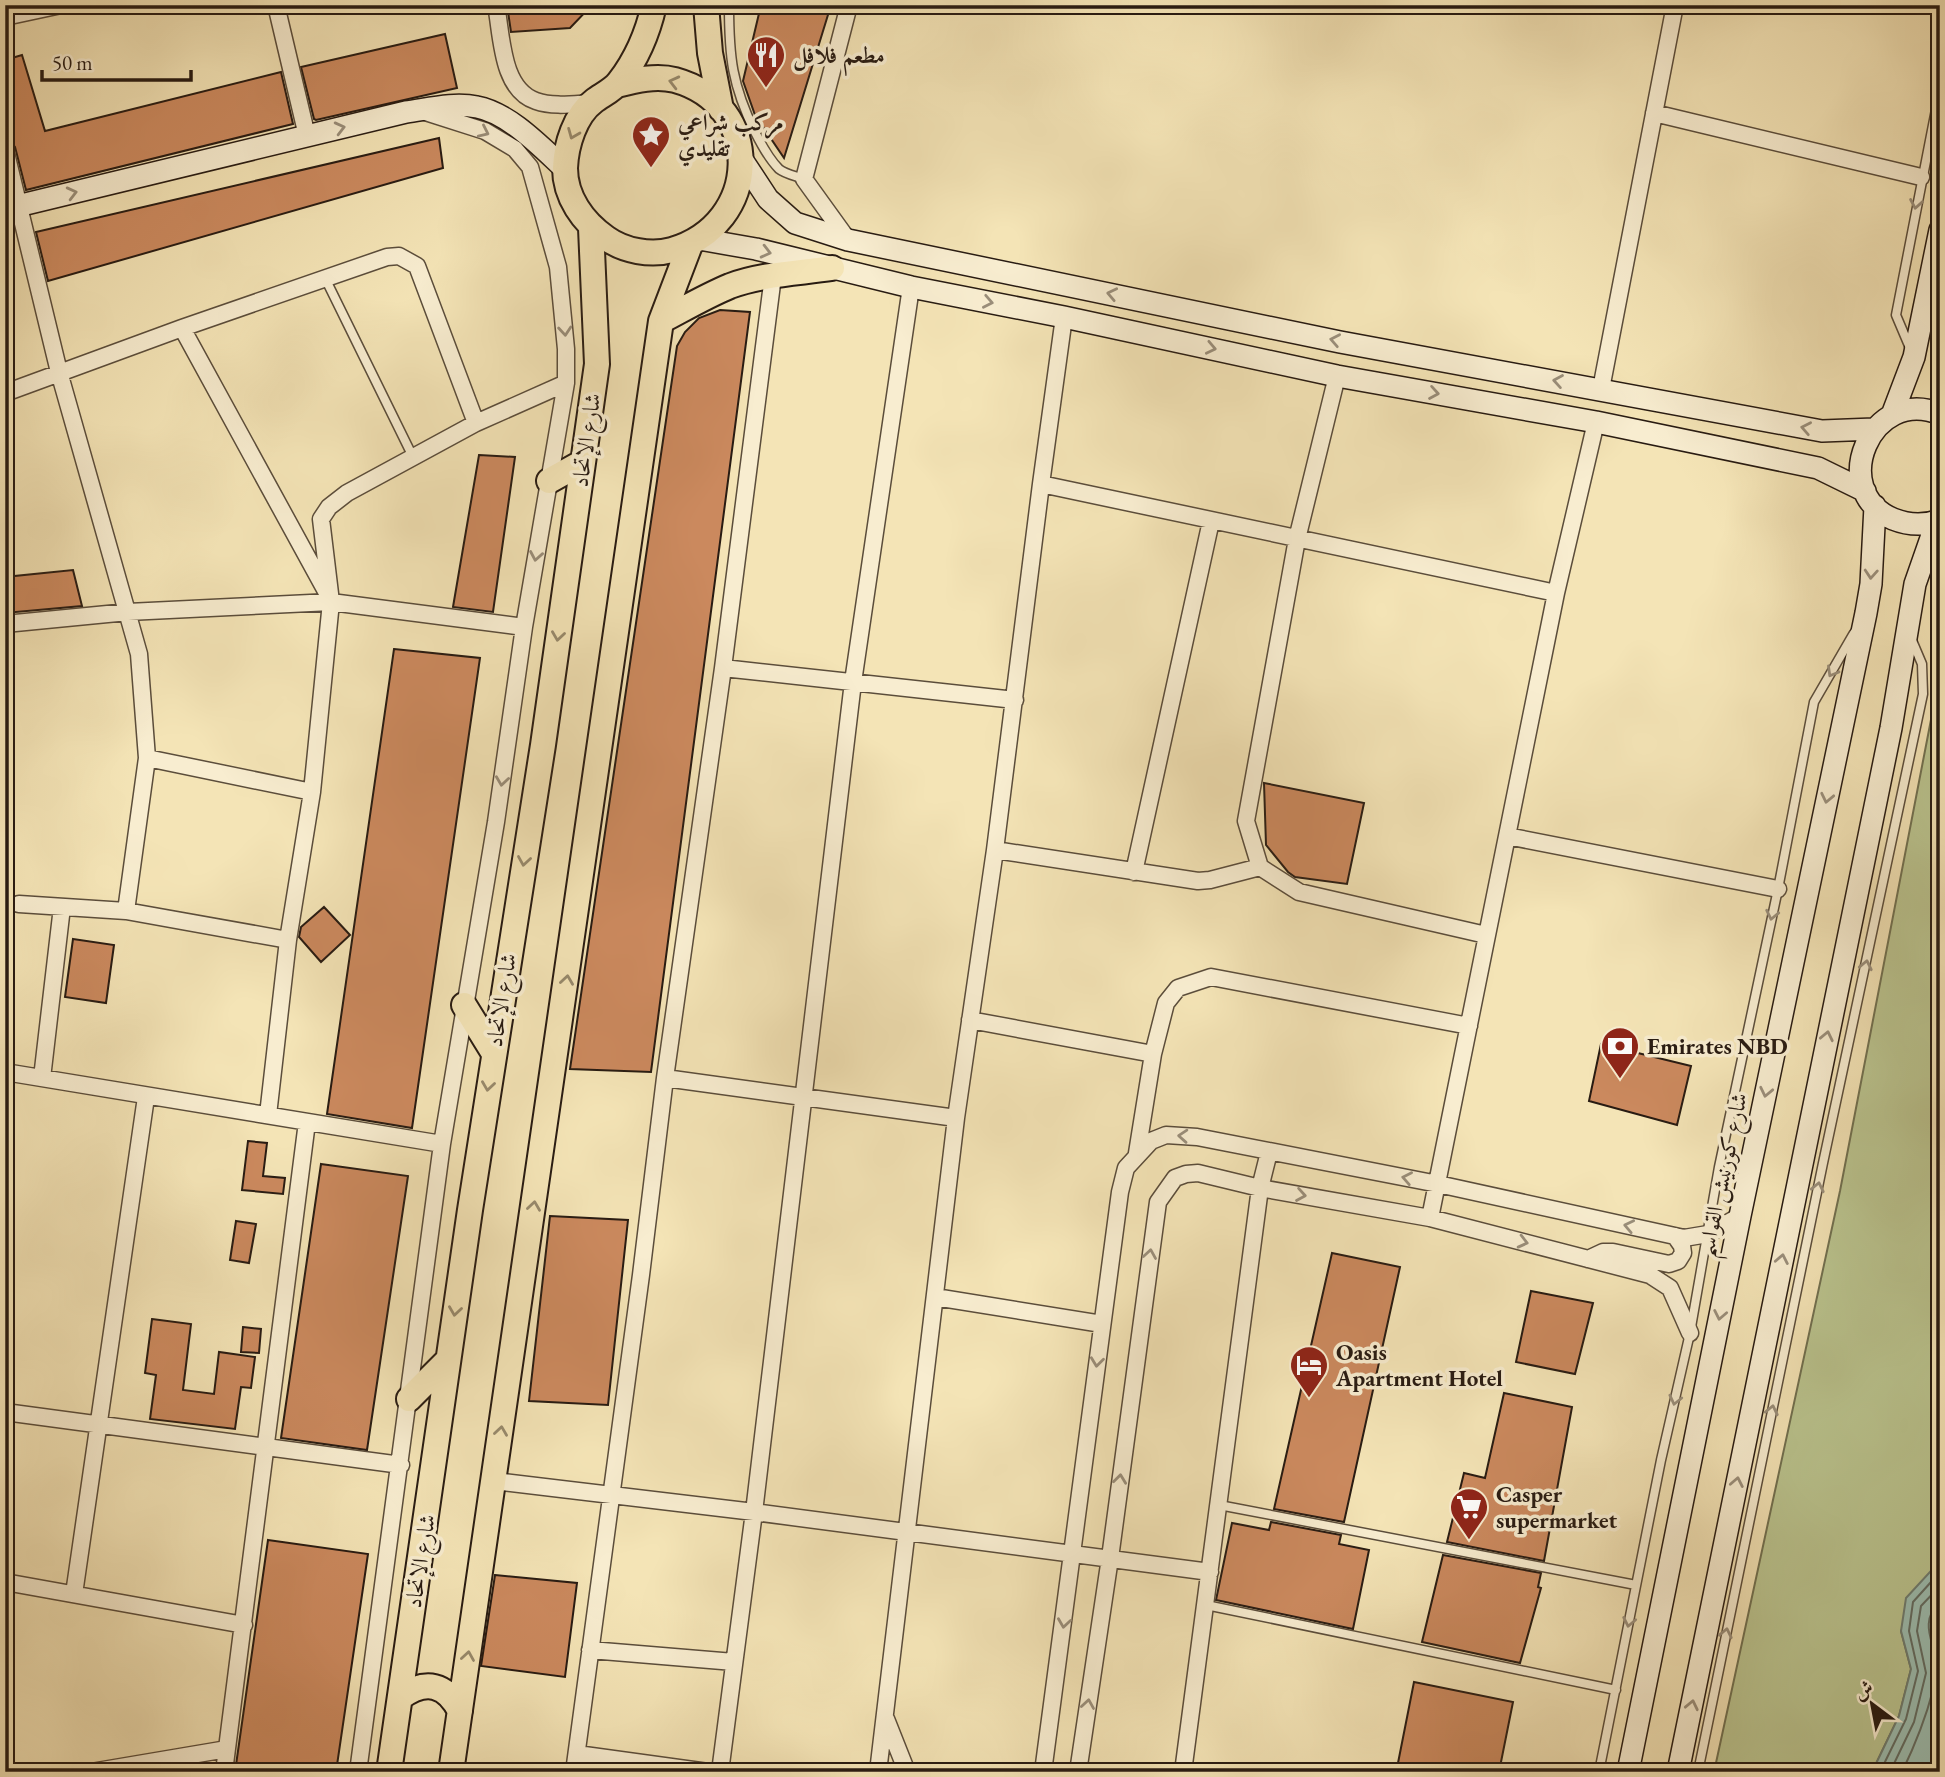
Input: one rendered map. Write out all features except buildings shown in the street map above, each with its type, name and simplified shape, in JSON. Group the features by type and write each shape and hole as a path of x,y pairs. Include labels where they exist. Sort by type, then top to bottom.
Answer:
{"main road":[{"path":"617,85 636,56 654,5"},
{"path":"706,5 710,53 721,109"},
{"path":"645,78 674,79 700,91 721,109 735,132 741,158 739,184 729,209 712,230 695,242 665,252 638,252 613,243 592,228 578,211 569,190 565,169 569,142 580,118 591,103 617,85 645,78"},
{"path":"12,208 307,136 449,106 478,107 517,125 565,169"},
{"path":"741,158 768,199 794,223 848,240 1340,341 1822,431 1874,429 1892,415 1911,409 1931,410 1940,414"},
{"name":"شارع الإتحاد","path":"389,1772 493,1052 543,745 597,364 592,228"},
{"path":"1892,415 1914,357 1940,230"},
{"path":"695,242 756,249 911,287 1337,376 1596,422 1818,468 1870,499 1888,517 1920,525 1938,521"},
{"path":"451,1772 661,321 695,242"},
{"path":"661,321 732,285 832,268"},
{"name":"شارع كورنيش القواسم","path":"1628,1772 1740,1216 1866,613 1871,584 1870,499 1860,470 1863,448 1874,429"},
{"path":"549,481 583,462"},
{"path":"1678,1772 1891,728 1915,584 1938,521"},
{"path":"464,1005 493,1052"},
{"path":"409,1399 449,1360"},
{"path":"401,1697 413,1688 428,1686 442,1689 453,1698 460,1712"}],"street":[{"path":"5,17 61,5"},
{"path":"276,5 307,136"},
{"path":"496,5 506,60 512,79 519,89 535,101 556,104 591,103"},
{"path":"848,240 804,179 849,5"},
{"path":"1601,389 1675,5"},
{"path":"358,1772 442,1144 496,822 524,627 566,383 566,349 558,267 530,167 515,149 485,131 420,110"},
{"path":"1654,113 1921,177"},
{"path":"5,149 12,208 139,654 147,758 126,911"},
{"path":"5,393 181,328 387,257 399,256 417,266 476,423"},
{"path":"574,1772 665,1078 723,668 773,276"},
{"path":"720,1772 754,1512 853,682 911,287"},
{"path":"878,1772 956,1118 995,850 1064,317"},
{"path":"181,328 331,602"},
{"path":"1337,376 1297,539 1246,821 1260,867 1299,892 1486,935"},
{"path":"268,1115 288,940 312,792 331,602 321,519 329,507 347,493 476,423 566,383"},
{"path":"1430,1218 1556,593 1596,422"},
{"path":"1041,484 1556,593"},
{"path":"1134,872 1210,521"},
{"path":"5,624 128,612 331,602 524,627"},
{"path":"723,668 1015,700"},
{"path":"147,758 312,792"},
{"path":"1507,836 1778,889"},
{"path":"995,850 1134,872 1210,880 1260,867"},
{"path":"19,904 126,911 288,940"},
{"path":"42,1078 62,907"},
{"path":"1137,1153 1153,1054 1166,1003 1178,988 1211,977 1469,1026"},
{"path":"970,1020 1153,1054"},
{"path":"5,1072 442,1144"},
{"path":"665,1078 956,1118"},
{"path":"74,1594 146,1097"},
{"path":"224,1772 307,1122"},
{"path":"1044,1772 1120,1192 1125,1168 1151,1140 1166,1135 1197,1137 1438,1184 1684,1238 1708,1234 1740,1216"},
{"path":"1183,1772 1260,1188 1269,1152"},
{"path":"1078,1772 1158,1202 1175,1178 1198,1173 1260,1188 1430,1218 1650,1275 1670,1288 1690,1333"},
{"path":"1588,1259 1603,1252 1613,1252 1674,1263 1683,1254 1682,1246 1675,1236"},
{"path":"935,1297 1102,1324"},
{"path":"5,1412 401,1465"},
{"path":"494,1481 1210,1572"},
{"path":"5,1581 244,1625"},
{"path":"590,1650 734,1662"},
{"path":"885,1717 907,1772"},
{"path":"91,1772 227,1749"},
{"path":"577,1754 708,1772"}],"lane":[{"path":"729,5 730,61 743,108 763,147 780,170 804,179"},
{"path":"1914,357 1896,315 1940,89"},
{"path":"325,278 414,457"},
{"path":"1599,1772 1661,1461 1690,1333 1719,1167 1778,889 1814,702 1866,613"},
{"path":"1698,1772 1923,694 1922,664 1908,631"},
{"path":"1219,1505 1636,1586"},
{"path":"1206,1605 1616,1690"}],"green space":[{"path":"1940,673 1940,1561 1928,1576 1901,1631 1911,1669 1899,1716 1872,1772 1714,1772 1840,1191"}],"water":[{"path":"1940,1561 1940,1772 1872,1772 1899,1716 1911,1669 1901,1631 1906,1598"}],"place":[{"name":"مطعم فلافل","path":"766,89"},
{"name":"مركب شراعي تقليدي","path":"651,169"},
{"name":"Emirates NBD","path":"1620,1080"},
{"name":"Oasis Apartment Hotel","path":"1309,1399"},
{"name":"Casper supermarket","path":"1469,1541"}]}
